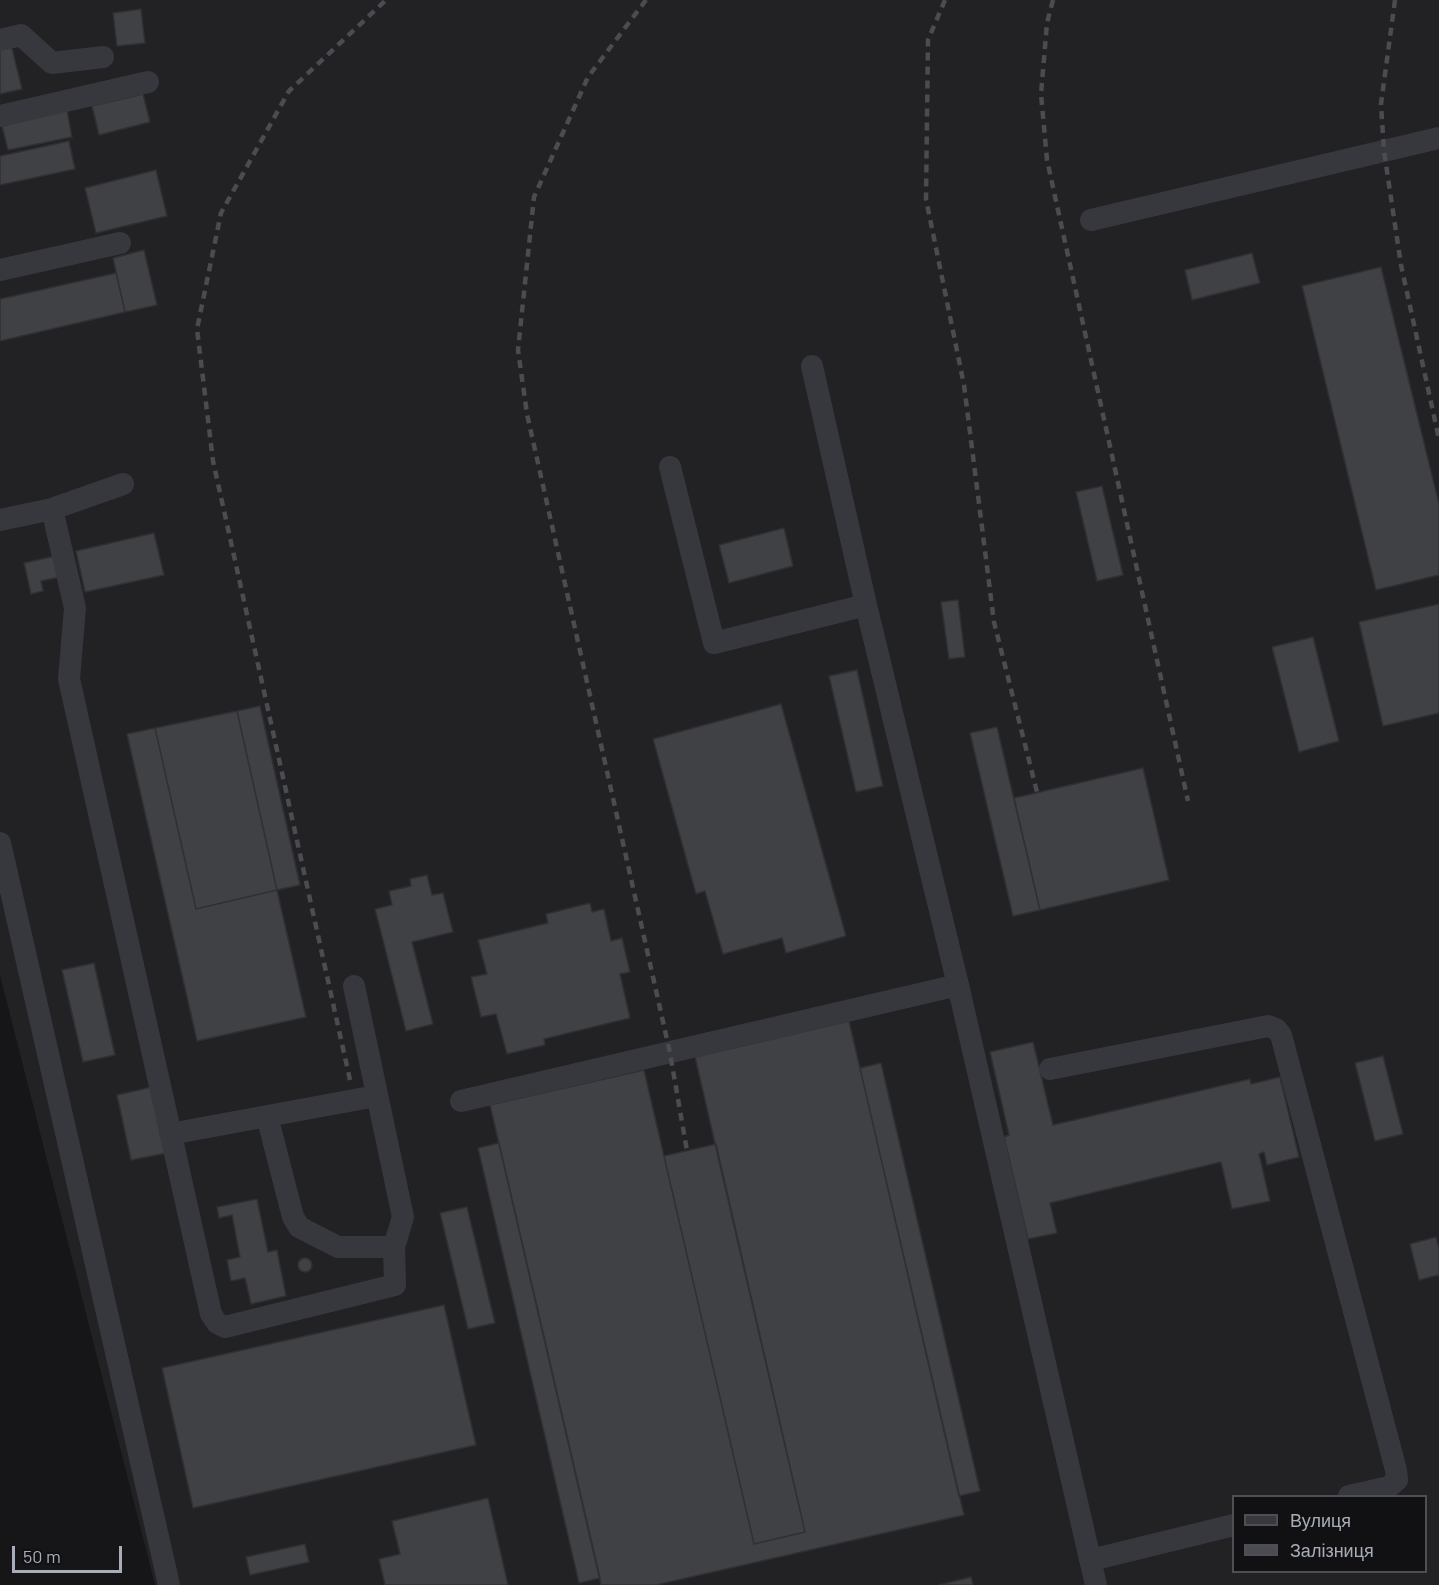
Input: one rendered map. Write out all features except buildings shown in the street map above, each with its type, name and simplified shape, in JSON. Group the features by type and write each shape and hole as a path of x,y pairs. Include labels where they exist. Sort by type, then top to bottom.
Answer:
{"lane":[{"path":"0,40 21,35 52,63 103,57"},
{"path":"0,116 148,82"},
{"path":"1091,220 1439,138"},
{"path":"0,270 120,243"},
{"path":"812,366 1096,1585"},
{"path":"670,467 714,643 866,605"},
{"path":"0,520 52,509 123,484"},
{"path":"52,509 75,608 69,679 211,1314 217,1323 225,1327 395,1285 394,1247 403,1217 354,986"},
{"path":"0,843 169,1585"},
{"path":"461,1101 958,985"},
{"path":"1050,1069 1268,1026 1276,1029 1281,1035 1396,1470 1397,1480 1389,1486 1356,1495"},
{"path":"170,1134 376,1096"},
{"path":"267,1116 293,1217 299,1227 338,1247 394,1247"},
{"path":"1091,1560 1232,1525"}],"shaded area":[{"path":"0,0 1439,0 1439,1585 155,1585 0,975"}],"railway":[{"path":"350,1080 213,461 197,329 221,213 289,91 386,0"},
{"path":"646,0 588,77 534,197 518,350 527,414 670,1053 687,1151"},
{"path":"945,0 928,40 926,199 964,385 994,622 1037,792"},
{"path":"1053,0 1047,23 1041,94 1047,160 1188,801"},
{"path":"1395,0 1381,104 1384,151 1401,265 1439,439"}]}
